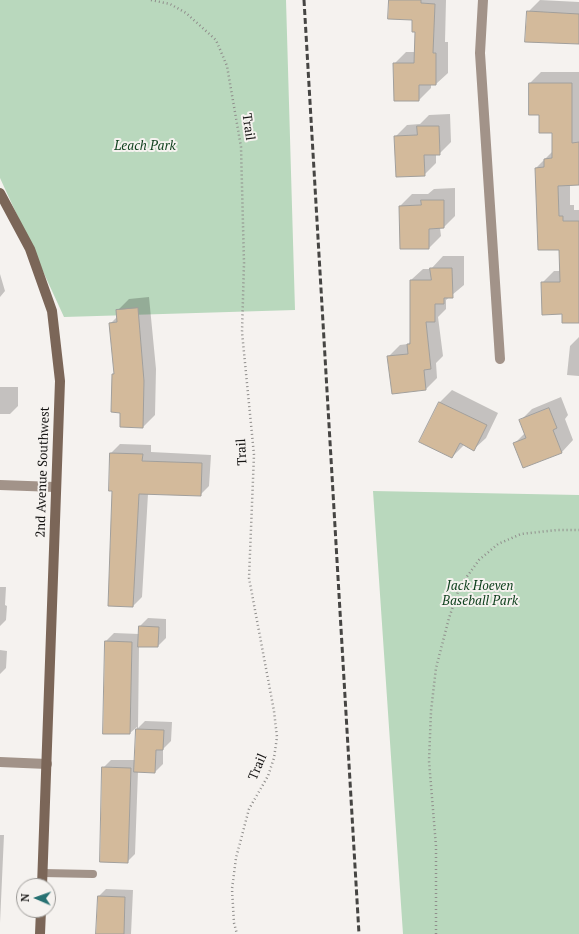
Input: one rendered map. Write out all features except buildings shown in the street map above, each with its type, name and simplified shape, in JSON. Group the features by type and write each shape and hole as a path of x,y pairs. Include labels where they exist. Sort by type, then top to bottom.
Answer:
{"street":[{"path":"483,0 480,53 500,359"},
{"name":"2nd Avenue Southwest","path":"0,193 30,249 52,311 60,380 55,487 43,878"},
{"path":"0,485 55,487"},
{"path":"0,762 47,764"},
{"path":"40,934 41,918"}],"lane":[{"path":"43,873 92,874"}],"path":[{"name":"Trail","path":"151,0 170,4 186,13 216,40 227,66 241,147 244,263 242,332 254,455 249,578 274,711 277,737 275,754 268,776 249,809 236,858 232,889 234,923 237,934"},
{"path":"436,934 436,846 429,761 431,711 436,668 460,586 479,560 498,544 521,534 558,530 579,530"}],"green space":[{"name":"Leach Park","path":"0,0 286,0 295,310 64,317 0,178"},
{"name":"Jack Hoeven Baseball Park","path":"373,491 579,495 579,934 403,934"}],"railway":[{"path":"304,0 359,934"}]}
